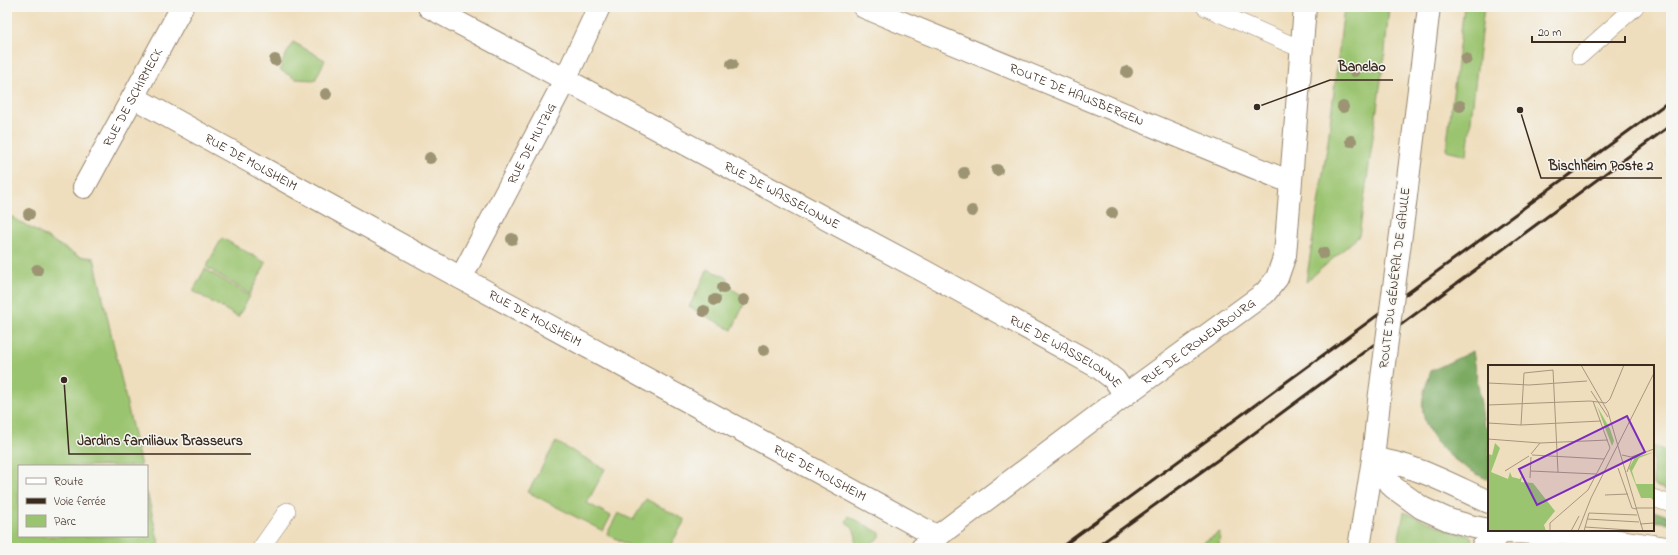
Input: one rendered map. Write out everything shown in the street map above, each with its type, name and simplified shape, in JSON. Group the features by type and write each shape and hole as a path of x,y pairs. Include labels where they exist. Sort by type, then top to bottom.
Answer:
{"street":[{"name":"RUE DE SCHIRMECK","path":"84,187 182,7"},
{"name":"RUE DE WASSELONNE","path":"429,7 924,271 1098,367 1115,380 1125,395"},
{"name":"RUE DE MUTZIG","path":"461,278 566,80 599,7"},
{"name":"ROUTE DE HAUSBERGEN","path":"864,7 1290,182"},
{"path":"1290,182 1305,7"},
{"name":"ROUTE DU GÉNÉRAL DE GAULLE","path":"1358,548 1373,459 1429,7"},
{"name":"RUE DE MOLSHEIM","path":"133,97 461,278 930,542"},
{"name":"RUE DE CRONENBOURG","path":"930,542 1125,395 1265,293 1277,278 1286,256 1290,182"},
{"path":"1373,459 1393,461 1434,476 1488,502"},
{"path":"1373,459 1393,487 1422,508 1449,520 1488,530"},
{"path":"1482,548 1494,531 1566,532 1666,548"}],"lane":[{"path":"1205,7 1301,49"},
{"path":"1580,56 1635,7"},
{"path":"1654,498 1671,504"},
{"path":"261,548 287,511"}],"green space":[{"path":"1344,7 1389,7 1385,52 1359,236 1306,282 1328,141"},
{"path":"1464,7 1484,7 1467,155 1446,150"},
{"path":"293,42 325,60 315,80 296,79 280,70 282,66 281,64"},
{"path":"7,214 78,256 94,258 141,465 18,465 18,537 148,537 148,496 160,548 7,548"},
{"path":"222,238 266,263 250,294 206,267"},
{"path":"205,269 250,296 238,317 193,291"},
{"path":"708,269 728,278 725,285 747,298 732,330 689,307"},
{"path":"1473,351 1484,425 1488,428 1488,480 1453,458 1433,438 1427,426 1423,412 1423,398 1431,371"},
{"path":"556,442 605,469 587,503 611,516 603,531 528,492"},
{"path":"1654,446 1671,453 1671,492 1654,485"},
{"path":"646,499 685,520 669,548 634,548 607,534 618,513 633,520"},
{"path":"1654,511 1671,517 1671,523 1654,521"},
{"path":"1404,512 1451,531 1470,536 1472,538 1471,541 1462,548 1397,548"},
{"path":"849,516 880,533 880,537 865,548 855,548 856,540 854,530 846,522"},
{"path":"1220,532 1219,548 1194,548"}],"railway":[{"path":"1060,548 1671,100"},
{"path":"1095,548 1226,454 1671,125"}],"place":[{"name":"Banelao","path":"1257,107"},
{"name":"Bischheim Poste 2","path":"1520,110"},
{"name":"Jardins familiaux Brasseurs","path":"64,380"}]}
